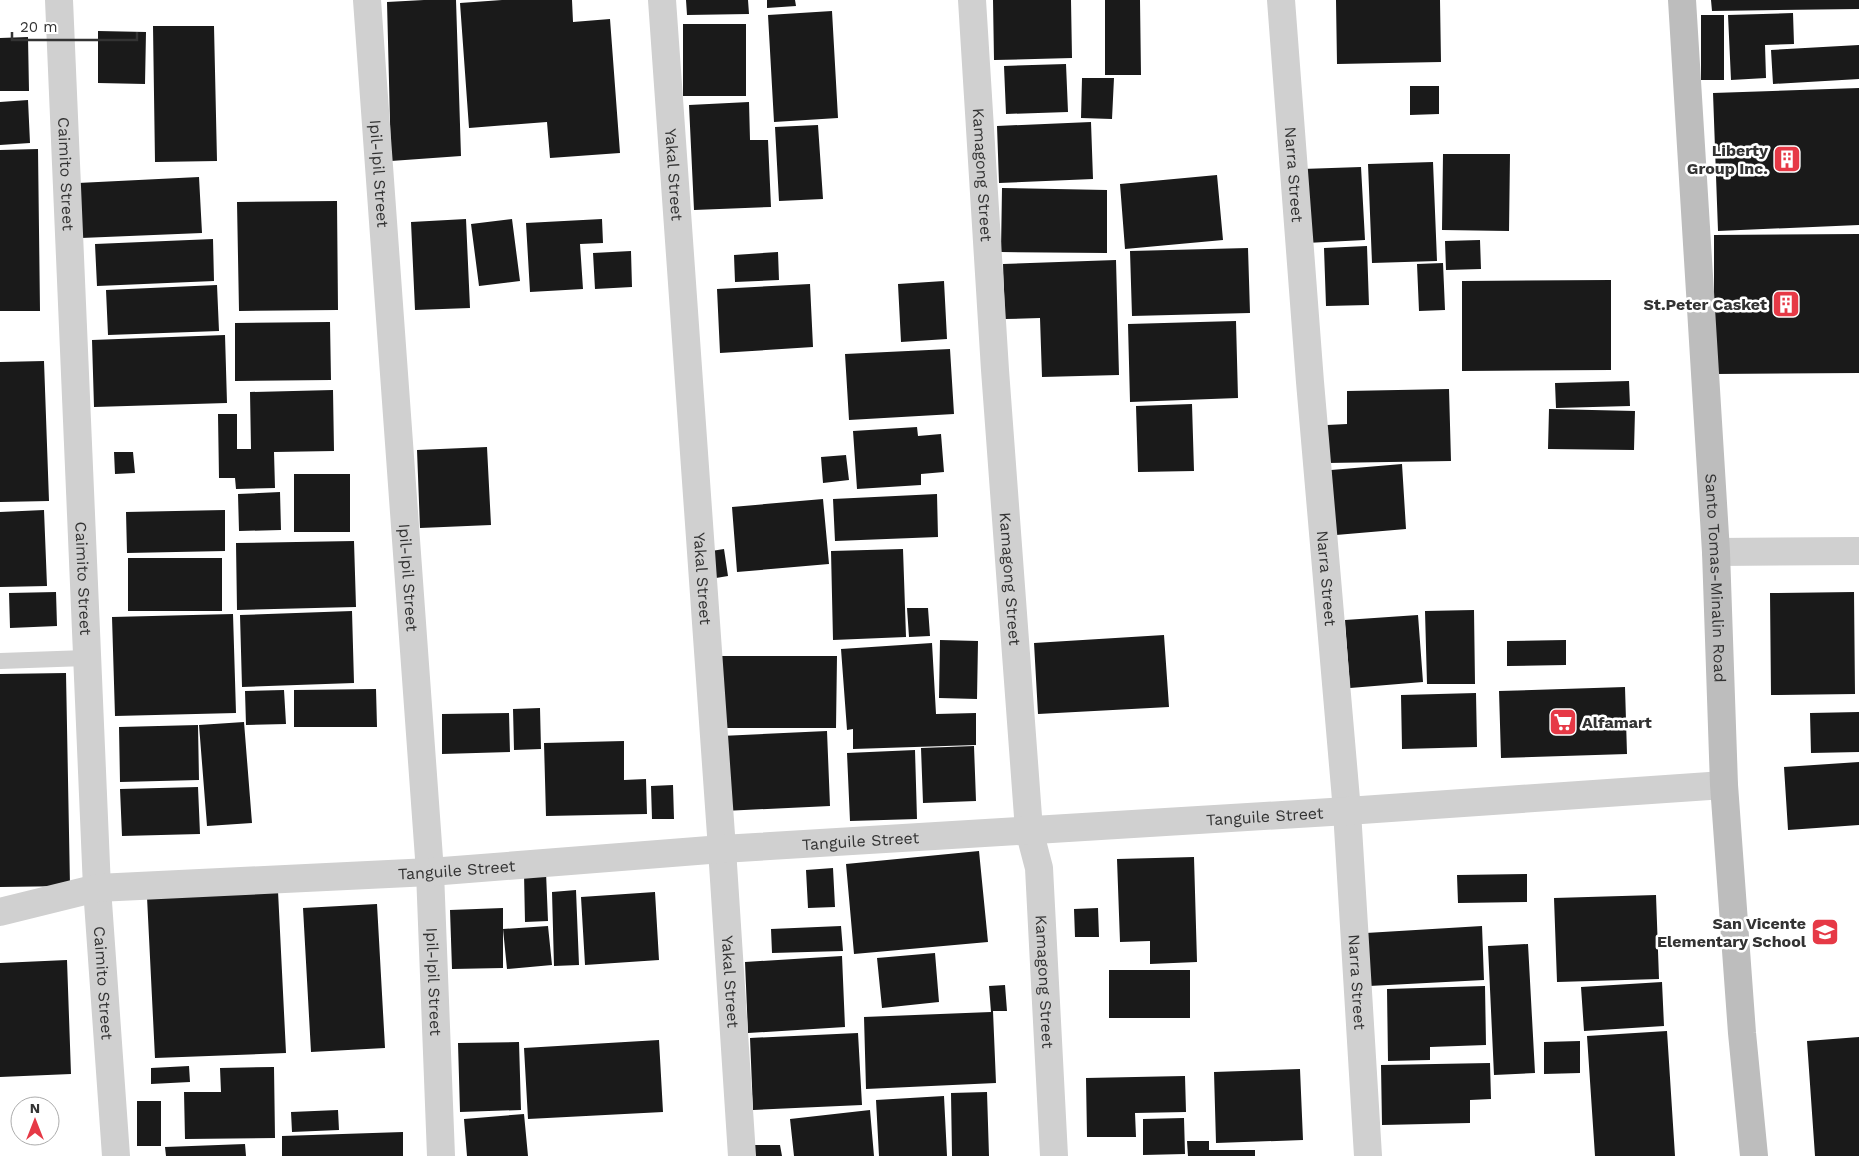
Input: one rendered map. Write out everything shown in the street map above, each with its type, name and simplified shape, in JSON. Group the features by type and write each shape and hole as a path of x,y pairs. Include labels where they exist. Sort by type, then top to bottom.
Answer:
{"main road":[{"name":"Santo Tomas-Minalin Road","path":"1682,0 1716,552 1724,785 1742,1033 1754,1156"}],"street":[{"name":"Caimito Street","path":"59,0 97,888 116,1156"},
{"name":"Ipil-Ipil Street","path":"367,0 430,872 441,1156"},
{"name":"Yakal Street","path":"662,0 742,1156"},
{"name":"Kamagong Street","path":"972,0 995,380 1029,830 1039,868 1054,1156"},
{"name":"Narra Street","path":"1281,0 1310,392 1347,811 1368,1156"},
{"path":"1716,552 1859,551"},
{"name":"Tanguile Street","path":"0,912 97,888 430,872 722,849 1347,811 1724,785"}],"lane":[{"path":"0,661 86,658"}],"building":[{"path":"456,0 461,156 391,161 387,2"},
{"path":"502,0 572,0 573,22 610,19 620,153 550,158 547,122 469,128 460,3"},
{"path":"686,0 748,0 749,14 687,15"},
{"path":"767,0 795,0 796,6 767,8"},
{"path":"993,0 1071,0 1072,58 994,60"},
{"path":"1105,0 1140,0 1141,75 1105,75"},
{"path":"1336,0 1440,0 1441,62 1337,64"},
{"path":"1711,0 1859,0 1859,9 1712,11"},
{"path":"832,11 838,118 774,122 768,15"},
{"path":"1793,13 1794,44 1765,45 1766,78 1731,80 1728,15"},
{"path":"1701,15 1724,15 1724,80 1701,80"},
{"path":"683,24 746,24 746,96 683,96"},
{"path":"153,26 214,26 217,161 155,162"},
{"path":"98,31 146,32 145,84 98,83"},
{"path":"28,37 29,91 0,91 0,38"},
{"path":"1859,45 1859,79 1773,84 1771,50"},
{"path":"1066,64 1068,112 1006,114 1004,66"},
{"path":"1082,78 1114,78 1112,119 1081,118"},
{"path":"1410,86 1439,86 1439,114 1410,115"},
{"name":"Liberty Group Inc.","path":"1859,88 1859,225 1718,231 1713,93"},
{"path":"28,100 30,143 0,145 0,102"},
{"path":"749,102 750,140 768,140 771,207 694,210 689,105"},
{"path":"1091,122 1093,179 999,183 997,126"},
{"path":"818,125 823,199 779,201 775,127"},
{"path":"38,149 40,311 0,311 0,150"},
{"path":"1443,154 1510,154 1509,231 1442,230"},
{"path":"1433,162 1437,261 1372,263 1368,164"},
{"path":"1361,167 1365,240 1306,243 1302,169"},
{"path":"1217,175 1223,240 1125,249 1120,184"},
{"path":"199,177 202,233 81,238 78,183"},
{"path":"1002,188 1107,190 1107,253 1001,252"},
{"path":"337,201 338,310 239,311 237,202"},
{"path":"466,219 470,308 415,310 411,222"},
{"path":"512,219 520,281 479,286 471,224"},
{"path":"602,219 603,243 580,244 583,289 530,292 526,223"},
{"name":"St.Peter Casket","path":"1859,234 1859,373 1714,374 1714,235"},
{"path":"213,239 214,281 97,286 95,244"},
{"path":"1480,240 1481,269 1446,270 1445,241"},
{"path":"1367,246 1369,305 1326,306 1324,248"},
{"path":"1248,248 1250,313 1132,316 1130,251"},
{"path":"631,251 632,287 595,289 593,253"},
{"path":"778,252 779,280 735,282 734,255"},
{"path":"1116,260 1119,375 1042,377 1040,318 1005,319 1003,264"},
{"path":"1443,263 1445,310 1419,311 1417,264"},
{"path":"1611,280 1611,370 1462,371 1462,281"},
{"path":"944,281 947,339 901,342 898,284"},
{"path":"810,284 813,347 720,353 717,289"},
{"path":"217,285 219,331 108,335 106,290"},
{"path":"1236,321 1238,398 1130,402 1128,324"},
{"path":"330,322 331,380 235,381 235,323"},
{"path":"225,335 227,403 94,407 92,340"},
{"path":"950,349 954,414 849,420 845,354"},
{"path":"44,361 49,501 0,502 0,362"},
{"path":"1629,381 1630,406 1556,408 1555,383"},
{"path":"1449,389 1451,461 1327,463 1327,425 1347,424 1347,391"},
{"path":"333,390 334,451 274,452 275,488 236,489 235,478 219,478 218,414 237,414 237,449 251,449 250,392"},
{"path":"1192,404 1194,471 1138,472 1136,406"},
{"path":"1549,409 1635,411 1634,450 1548,449"},
{"path":"917,427 918,436 941,434 944,472 921,474 921,485 857,489 853,431"},
{"path":"487,447 491,525 420,528 417,450"},
{"path":"114,452 133,452 135,473 115,474"},
{"path":"846,455 849,480 823,483 821,457"},
{"path":"1402,464 1406,529 1336,535 1331,470"},
{"path":"294,474 350,474 350,532 294,532"},
{"path":"280,492 281,530 239,531 238,494"},
{"path":"937,494 938,537 835,541 833,499"},
{"path":"823,499 829,564 737,572 732,507"},
{"path":"44,510 47,586 0,587 0,512"},
{"path":"225,510 225,551 127,553 126,512"},
{"path":"354,541 356,607 237,610 236,543"},
{"path":"724,549 728,576 710,579 705,552"},
{"path":"903,549 906,637 833,640 831,551"},
{"path":"128,558 222,558 222,611 128,611"},
{"path":"56,592 57,626 10,628 9,593"},
{"path":"1854,592 1855,694 1771,695 1770,593"},
{"path":"907,608 928,608 930,636 909,637"},
{"path":"1474,610 1475,684 1427,684 1425,611"},
{"path":"352,611 354,683 242,687 240,615"},
{"path":"233,614 236,713 115,716 112,617"},
{"path":"1418,615 1423,682 1350,688 1345,620"},
{"path":"1164,635 1169,707 1038,714 1034,643"},
{"path":"940,640 978,641 977,699 939,698"},
{"path":"1566,640 1566,665 1507,666 1507,641"},
{"path":"932,643 936,714 976,713 976,745 853,749 853,729 847,730 841,649"},
{"path":"722,656 837,656 836,728 721,728"},
{"path":"66,673 70,886 0,887 0,674"},
{"name":"Alfamart","path":"1625,687 1627,754 1501,758 1499,691"},
{"path":"376,689 377,727 294,727 294,690"},
{"path":"284,690 286,724 246,725 245,691"},
{"path":"1476,693 1477,747 1402,749 1401,695"},
{"path":"540,708 541,749 514,750 513,709"},
{"path":"1859,712 1859,752 1811,753 1810,713"},
{"path":"509,713 510,752 442,754 442,714"},
{"path":"244,722 252,823 207,826 199,725"},
{"path":"198,725 199,780 120,782 119,727"},
{"path":"827,731 830,806 724,811 721,736"},
{"path":"624,741 624,780 646,779 647,814 546,816 544,743"},
{"path":"974,746 976,801 923,803 921,748"},
{"path":"915,750 917,819 850,821 847,753"},
{"path":"1859,762 1859,825 1788,830 1784,767"},
{"path":"673,785 674,819 652,819 651,786"},
{"path":"198,787 200,834 122,836 120,789"},
{"path":"979,851 988,942 854,954 846,864"},
{"path":"1194,857 1197,962 1150,964 1150,941 1120,942 1117,859"},
{"path":"833,868 835,907 808,908 806,870"},
{"path":"546,872 548,921 525,922 524,873"},
{"path":"1527,874 1527,902 1458,903 1457,875"},
{"path":"576,890 579,965 554,966 552,892"},
{"path":"278,891 286,1053 155,1058 147,897"},
{"path":"655,892 659,960 585,965 581,897"},
{"path":"1656,895 1659,979 1557,982 1554,898"},
{"path":"377,904 385,1048 311,1052 303,908"},
{"path":"503,908 503,968 452,969 450,910"},
{"path":"1098,908 1099,937 1075,937 1074,909"},
{"path":"548,926 552,965 507,969 503,929"},
{"path":"841,926 843,951 772,953 771,929"},
{"path":"1482,926 1484,980 1369,986 1366,933"},
{"path":"1528,944 1535,1073 1494,1075 1488,946"},
{"path":"935,953 939,1002 882,1008 877,958"},
{"path":"842,956 845,1027 748,1033 745,962"},
{"path":"67,960 71,1074 0,1077 0,963"},
{"path":"1109,970 1190,970 1190,1018 1109,1018"},
{"path":"1662,982 1664,1026 1584,1031 1581,987"},
{"path":"1005,985 1007,1011 993,1011 996,1083 866,1089 864,1017 991,1012 989,986"},
{"path":"1485,986 1486,1045 1430,1047 1430,1060 1388,1061 1387,989"},
{"path":"1667,1031 1675,1156 1595,1156 1587,1036"},
{"path":"858,1033 862,1105 753,1110 750,1038"},
{"path":"1859,1037 1859,1156 1815,1156 1807,1041"},
{"path":"659,1040 663,1112 528,1119 524,1048"},
{"path":"1580,1041 1580,1073 1544,1074 1544,1042"},
{"path":"519,1042 521,1110 460,1112 458,1043"},
{"path":"1490,1063 1491,1099 1470,1100 1470,1123 1382,1125 1381,1065"},
{"path":"189,1066 190,1082 151,1084 151,1068"},
{"path":"274,1067 275,1138 185,1139 184,1092 221,1092 220,1068"},
{"path":"1300,1069 1303,1140 1216,1143 1214,1072"},
{"path":"1185,1076 1186,1112 1135,1113 1136,1137 1087,1137 1086,1078"},
{"path":"987,1092 989,1156 952,1156 951,1093"},
{"path":"944,1096 947,1156 879,1156 876,1100"},
{"path":"137,1101 161,1101 161,1146 137,1146"},
{"path":"338,1110 339,1130 292,1132 291,1112"},
{"path":"870,1110 874,1156 794,1156 790,1119"},
{"path":"524,1114 528,1156 467,1156 464,1119"},
{"path":"1184,1118 1185,1154 1143,1155 1143,1119"},
{"path":"403,1132 403,1156 282,1156 282,1136"},
{"path":"1187,1141 1209,1141 1209,1150 1255,1150 1255,1156 1188,1156"},
{"path":"245,1144 246,1156 166,1156 165,1147"},
{"path":"755,1145 780,1145 782,1156 755,1156"}],"place":[{"name":"Liberty Group Inc.","path":"1787,159"},
{"name":"St.Peter Casket","path":"1786,304"},
{"name":"Alfamart","path":"1563,722"},
{"name":"San Vicente Elementary School","path":"1825,932"}]}
